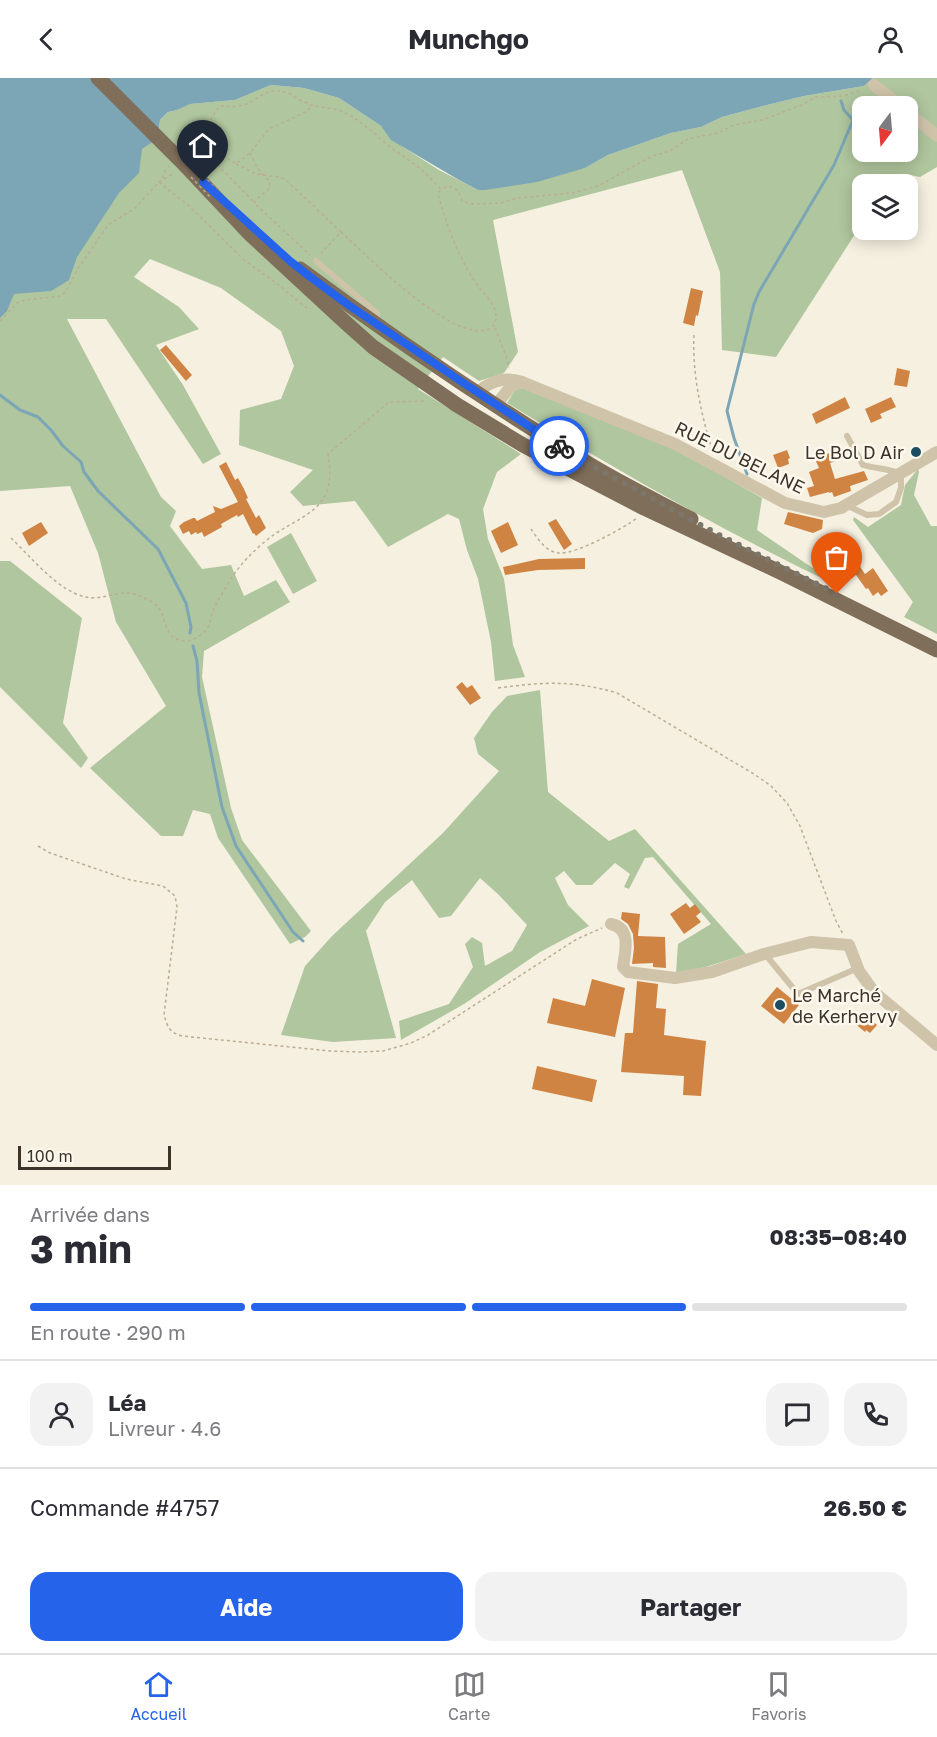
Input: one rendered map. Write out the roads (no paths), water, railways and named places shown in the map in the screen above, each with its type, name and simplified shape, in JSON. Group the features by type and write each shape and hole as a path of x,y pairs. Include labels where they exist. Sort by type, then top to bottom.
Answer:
{"main road":[{"path":"98,78 181,166 345,322 373,347 457,405 523,445 644,508 937,650"},
{"path":"181,166 290,261 378,325 478,389 580,459 717,534 937,645"}],"street":[{"path":"872,87 886,96"},
{"path":"918,120 937,136"},
{"path":"478,389 492,382 517,380"},
{"path":"500,400 517,380"},
{"name":"RUE DU BELANE","path":"517,380 675,444 785,503 824,512 841,508 937,452"},
{"path":"611,924 618,925 623,930 626,939 623,967 628,972 675,978 712,972 764,954 811,942 849,945 858,968 874,992 937,1046"}],"lane":[{"path":"316,261 377,313 378,325"},
{"path":"457,405 478,389"},
{"path":"846,505 867,515 879,514 896,502 901,488 901,474 891,469 877,469 863,465 847,436"},
{"path":"764,954 798,994 858,968"}],"water":[{"path":"0,78 873,78 864,86 804,96 722,117 701,127 671,133 608,155 585,168 537,182 485,190 478,190 459,180 391,140 381,126 339,98 304,88 271,85 235,100 190,104 168,112 160,120 154,141 142,149 139,173 119,193 77,257 69,280 51,291 14,294 7,311 0,318"}],"waterway":[{"path":"747,474 727,411 759,292 834,165 853,120 844,110 841,101"},
{"path":"0,395 20,410 38,417 63,446 81,462 84,472 98,491 158,549 186,603 190,633"},
{"path":"193,646 197,661 199,693 222,807 236,846 293,932 303,941"}],"place":[{"name":"Le Bol D Air","path":"916,452"},
{"name":"Le Marché de Kerhervy","path":"780,1005"}]}
